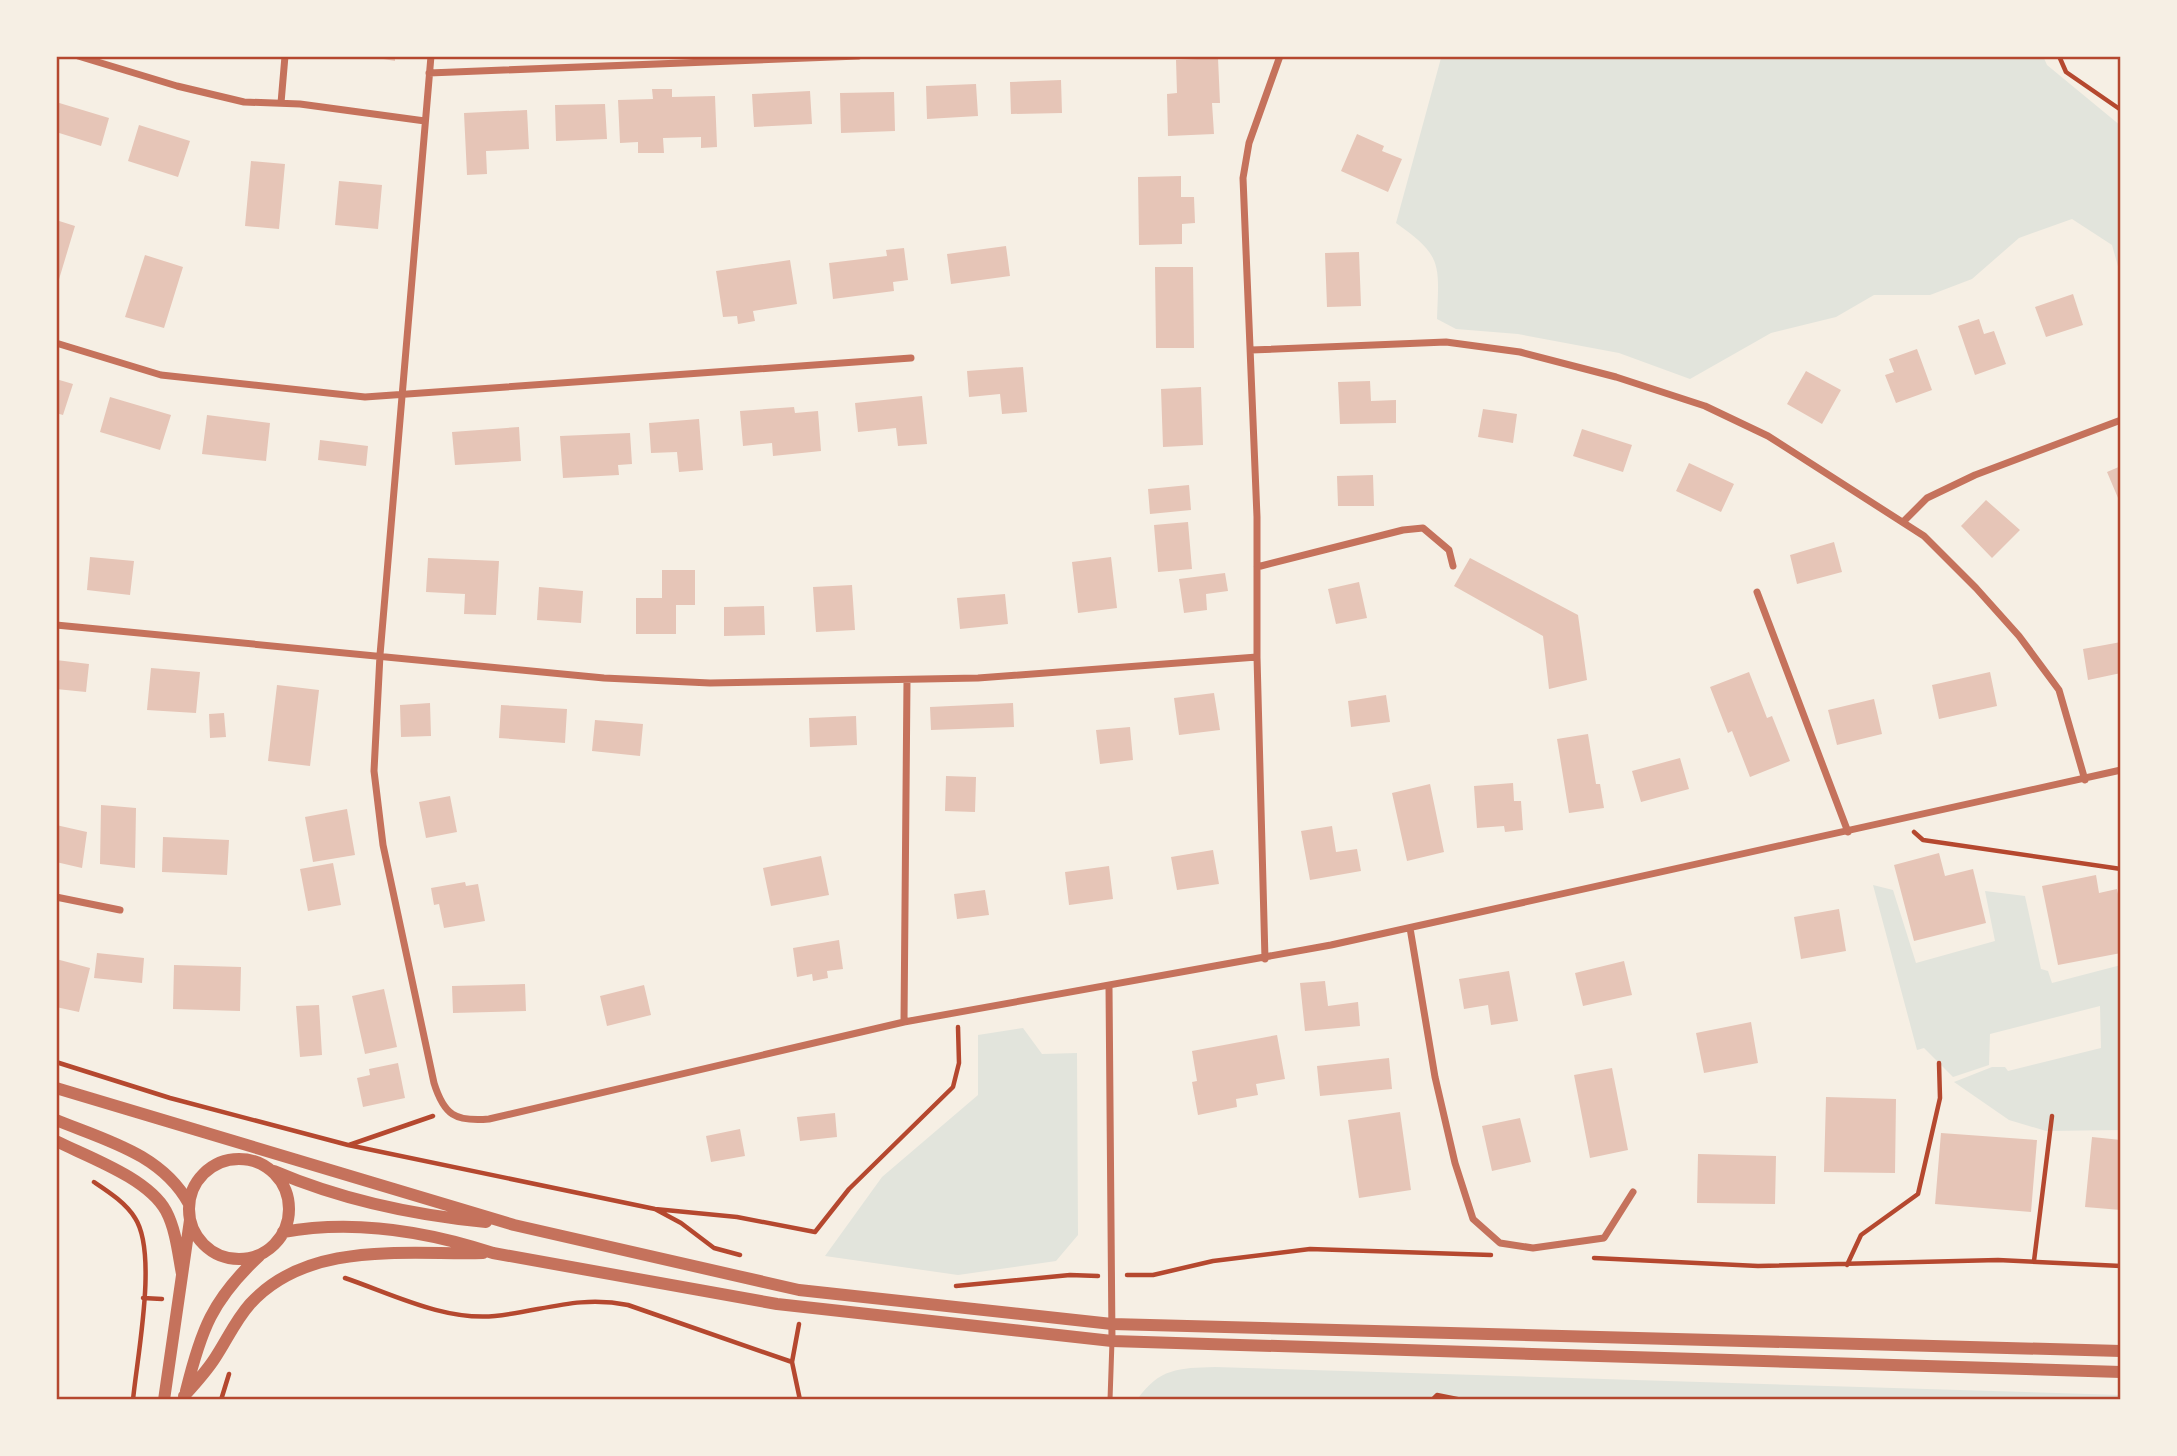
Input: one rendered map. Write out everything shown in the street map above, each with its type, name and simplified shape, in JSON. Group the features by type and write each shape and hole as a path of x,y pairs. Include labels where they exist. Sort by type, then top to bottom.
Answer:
{"street":[{"path":"78,56 190,90 244,102 281,103 425,121"},
{"path":"281,103 285,56"},
{"path":"431,56 375,721 375,797 433,1083 440,1104 447,1111 469,1121 489,1119 904,1022 1265,959 2121,771"},
{"path":"429,73 859,56"},
{"path":"1265,959 1257,567 1243,162 1280,56"},
{"path":"1251,351 1446,342 1520,352 1604,373 1705,406 1768,436 1924,536 2020,636 2059,690 2085,779"},
{"path":"56,343 161,375 365,397 911,358"},
{"path":"1904,521 1927,498 1951,486 2121,420"},
{"path":"1257,567 1403,530 1423,528 1449,550 1453,566"},
{"path":"1757,592 1848,832"},
{"path":"56,625 604,678 710,683 978,678 1257,657"},
{"path":"904,1022 907,680"},
{"path":"56,897 120,910"},
{"path":"1410,928 1435,1077 1455,1163 1473,1219 1500,1243 1522,1247 1533,1248 1604,1238 1633,1192"},
{"path":"1109,986 1112,1341"},
{"path":"56,1088 514,1225 799,1290 1112,1324 2121,1351"},
{"path":"56,1120 140,1155 173,1179 189,1204"},
{"path":"206,1135 242,1158 258,1162 333,1194 399,1211 514,1225"},
{"path":"56,1141 129,1178 156,1198 172,1223 182,1274"},
{"path":"164,1400 190,1220 189,1204 194,1185 206,1171 223,1161 242,1158"},
{"path":"184,1398 195,1354 223,1292 284,1232 289,1211 288,1199 272,1170"},
{"path":"190,1220 200,1241 219,1255 242,1259 262,1254"},
{"path":"284,1232 332,1226 387,1228 454,1240 493,1253 777,1304 1112,1341 2121,1372"},
{"path":"184,1398 215,1359 250,1304 270,1285 290,1273 339,1257 493,1253"}],"lane":[{"path":"1110,1400 1112,1341"}],"path":[{"path":"2059,56 2066,72 2121,110"},
{"path":"1901,821 1923,840 2121,869"},
{"path":"56,1062 170,1098 348,1145 654,1209 737,1217 816,1231 849,1189 953,1087 959,1063 957,1012"},
{"path":"1847,1265 1861,1236 1918,1194 1940,1098 1939,1063"},
{"path":"348,1145 447,1111"},
{"path":"2034,1262 2052,1116"},
{"path":"86,1178 118,1199 135,1218 145,1242 146,1269 133,1400"},
{"path":"654,1209 681,1223 714,1248 752,1258"},
{"path":"944,1285 1070,1275 1153,1275 1213,1261 1310,1249 1497,1255"},
{"path":"1593,1258 1758,1266 2034,1262 2121,1266"},
{"path":"334,1280 344,1278 452,1314 494,1316 575,1301 604,1300 640,1309 792,1362"},
{"path":"800,1320 792,1362 800,1400"},
{"path":"1432,1400 1437,1395 1462,1400"}],"shaded area":[{"path":"1438,56 2043,56 2047,65 2121,126 2121,277 2112,245 2072,219 2019,238 1972,279 1930,295 1874,295 1836,317 1771,333 1690,379 1619,353 1518,334 1456,329 1437,319 1437,273 1430,253 1423,244 1396,223 1441,58"},
{"path":"1873,885 1893,890 1916,963 1995,941 1985,891 2025,896 2041,969 2048,971 2052,983 2121,965 2121,1130 2046,1131 2009,1120 1954,1082 1992,1067 2005,1067 2008,1071 2101,1048 2100,1006 1990,1034 1989,1065 1953,1077 1924,1048 1917,1050"},
{"path":"1023,1028 1042,1054 1077,1053 1078,1235 1056,1261 958,1275 825,1256 882,1177 978,1095 978,1035"},
{"path":"1215,1367 2121,1395 2121,1400 1137,1400 1153,1381 1171,1372"}],"building":[{"path":"366,56 395,56 395,61"},
{"path":"1218,58 1220,103 1212,103 1214,134 1168,136 1167,94 1177,93 1176,60"},
{"path":"1061,80 1062,113 1011,114 1010,82"},
{"path":"976,84 978,116 927,119 926,86"},
{"path":"652,89 672,89 672,97 715,96 717,147 701,148 701,137 663,138 664,153 638,153 638,142 620,143 618,100 653,99"},
{"path":"810,91 812,124 754,127 752,94"},
{"path":"894,92 895,131 841,133 840,93"},
{"path":"56,102 109,118 101,146 56,132"},
{"path":"605,104 607,139 556,141 555,105"},
{"path":"527,110 529,149 486,151 487,174 467,175 464,113"},
{"path":"139,125 190,141 178,177 128,161"},
{"path":"1357,134 1384,146 1382,151 1402,159 1388,192 1341,171"},
{"path":"251,161 285,164 279,229 245,226"},
{"path":"1181,176 1181,197 1194,197 1195,223 1182,224 1182,244 1139,245 1138,177"},
{"path":"339,181 382,185 378,229 335,225"},
{"path":"56,220 75,226 57,286 56,286"},
{"path":"1006,246 1010,276 951,284 947,254"},
{"path":"904,248 908,280 893,282 894,291 833,299 829,263 887,256 886,250"},
{"path":"1359,252 1361,306 1327,307 1325,253"},
{"path":"145,255 183,267 164,328 125,317"},
{"path":"790,260 797,304 753,311 755,321 738,324 737,316 723,317 716,271"},
{"path":"1155,267 1193,267 1194,348 1156,348"},
{"path":"2073,294 2083,325 2046,337 2035,307"},
{"path":"1979,319 1984,334 1994,331 2006,364 1975,375 1958,326"},
{"path":"1917,349 1932,390 1896,403 1885,375 1894,372 1889,359"},
{"path":"1023,367 1027,412 1002,414 1000,394 969,397 967,371"},
{"path":"1806,371 1841,390 1822,424 1787,404"},
{"path":"56,379 73,384 63,415 56,413"},
{"path":"1370,381 1371,401 1396,400 1396,423 1340,424 1338,382"},
{"path":"1201,387 1203,445 1163,447 1161,389"},
{"path":"922,396 927,444 898,446 896,428 858,432 855,403"},
{"path":"110,397 171,415 160,450 100,432"},
{"path":"794,407 795,413 818,411 821,451 773,456 772,443 743,446 740,411"},
{"path":"1483,409 1517,414 1513,443 1478,437"},
{"path":"207,415 270,423 266,461 202,454"},
{"path":"699,419 703,470 679,472 677,452 651,453 649,423"},
{"path":"519,427 521,461 455,465 452,432"},
{"path":"1582,429 1632,445 1623,472 1573,456"},
{"path":"630,433 632,464 618,465 619,475 563,478 560,436"},
{"path":"320,440 368,446 366,466 318,460"},
{"path":"1689,463 1734,484 1721,512 1676,491"},
{"path":"2121,466 2121,505 2107,472"},
{"path":"1373,475 1374,506 1338,506 1337,476"},
{"path":"1189,485 1191,510 1150,514 1148,489"},
{"path":"1986,500 2020,530 1992,558 1961,526"},
{"path":"1188,522 1192,569 1158,572 1154,525"},
{"path":"1834,542 1842,572 1797,584 1790,555"},
{"path":"90,557 134,561 130,595 87,590"},
{"path":"1111,557 1117,608 1078,613 1072,562"},
{"path":"428,558 499,561 496,615 464,614 465,594 426,592"},
{"path":"1470,558 1578,615 1587,680 1549,689 1543,636 1454,586"},
{"path":"662,570 695,570 695,605 676,605 676,634 636,634 636,598 662,598"},
{"path":"1225,573 1228,591 1206,594 1207,610 1184,613 1179,579"},
{"path":"1359,582 1367,618 1336,624 1328,589"},
{"path":"852,585 855,630 816,632 813,587"},
{"path":"539,587 583,591 581,623 537,620"},
{"path":"1005,594 1008,624 960,629 957,598"},
{"path":"764,606 765,635 724,636 724,607"},
{"path":"2121,642 2121,673 2088,680 2083,649"},
{"path":"56,660 89,664 86,692 56,689"},
{"path":"151,668 200,672 196,713 147,710"},
{"path":"1749,672 1767,718 1772,716 1790,761 1750,777 1732,731 1728,733 1710,687"},
{"path":"1990,672 1997,706 1939,719 1932,685"},
{"path":"277,685 319,690 310,766 268,761"},
{"path":"1214,693 1220,730 1179,735 1174,698"},
{"path":"1386,695 1390,722 1351,727 1348,701"},
{"path":"1874,699 1882,734 1837,745 1828,710"},
{"path":"430,703 431,736 401,737 400,705"},
{"path":"1013,703 1014,727 931,730 930,707"},
{"path":"501,705 567,709 565,743 499,738"},
{"path":"224,713 226,737 210,738 209,714"},
{"path":"856,716 857,745 810,747 809,718"},
{"path":"595,720 643,724 640,756 592,751"},
{"path":"1130,727 1133,760 1100,764 1096,730"},
{"path":"1588,734 1596,784 1600,784 1604,808 1569,813 1557,739"},
{"path":"1680,758 1689,789 1641,802 1632,771"},
{"path":"946,776 976,777 975,812 945,811"},
{"path":"1513,783 1514,801 1521,801 1523,830 1505,832 1504,826 1477,828 1474,786"},
{"path":"1430,784 1444,852 1407,861 1392,793"},
{"path":"450,796 457,832 426,838 419,802"},
{"path":"101,805 136,808 135,868 100,864"},
{"path":"347,809 355,855 313,862 305,817"},
{"path":"56,825 87,832 82,868 56,862"},
{"path":"1332,826 1336,852 1357,849 1361,871 1310,880 1301,831"},
{"path":"163,837 229,840 227,875 162,872"},
{"path":"1213,850 1219,884 1177,890 1171,857"},
{"path":"1939,853 1945,876 1973,869 1986,923 1914,941 1894,865"},
{"path":"821,856 829,895 771,906 763,868"},
{"path":"333,863 341,905 308,911 300,869"},
{"path":"1109,866 1113,899 1069,905 1065,872"},
{"path":"2096,875 2099,893 2117,889 2121,908 2121,953 2058,965 2042,886"},
{"path":"465,882 466,886 478,884 485,921 444,928 439,904 434,905 431,888"},
{"path":"985,890 989,915 957,919 954,894"},
{"path":"1839,909 1846,951 1801,959 1794,917"},
{"path":"839,940 843,969 827,971 828,978 813,981 812,974 797,977 793,948"},
{"path":"97,953 144,958 142,983 94,978"},
{"path":"56,959 90,968 79,1012 56,1007"},
{"path":"1624,961 1632,995 1583,1006 1575,973"},
{"path":"174,965 241,967 240,1011 173,1009"},
{"path":"1509,971 1518,1021 1491,1025 1488,1005 1464,1009 1459,979"},
{"path":"1325,981 1328,1006 1358,1002 1360,1026 1305,1031 1300,983"},
{"path":"525,984 526,1011 453,1013 452,986"},
{"path":"644,985 651,1015 607,1026 600,996"},
{"path":"384,989 397,1047 365,1054 352,996"},
{"path":"319,1005 322,1055 300,1057 296,1006"},
{"path":"1751,1022 1758,1063 1704,1073 1696,1033"},
{"path":"1277,1035 1285,1079 1256,1084 1258,1095 1236,1099 1237,1107 1198,1115 1192,1082 1197,1081 1192,1051"},
{"path":"1389,1058 1392,1089 1320,1096 1317,1066"},
{"path":"398,1063 405,1098 363,1107 357,1078 370,1075 369,1069"},
{"path":"1612,1068 1628,1150 1590,1158 1574,1075"},
{"path":"1826,1097 1896,1099 1895,1173 1824,1172"},
{"path":"1400,1112 1411,1190 1359,1198 1348,1120"},
{"path":"835,1113 837,1137 800,1141 797,1117"},
{"path":"1520,1118 1531,1162 1492,1171 1482,1126"},
{"path":"740,1129 745,1156 711,1162 706,1136"},
{"path":"1941,1133 2037,1140 2031,1212 1935,1204"},
{"path":"2092,1137 2121,1140 2121,1210 2085,1207"},
{"path":"1698,1154 1776,1156 1775,1204 1697,1203"}]}
